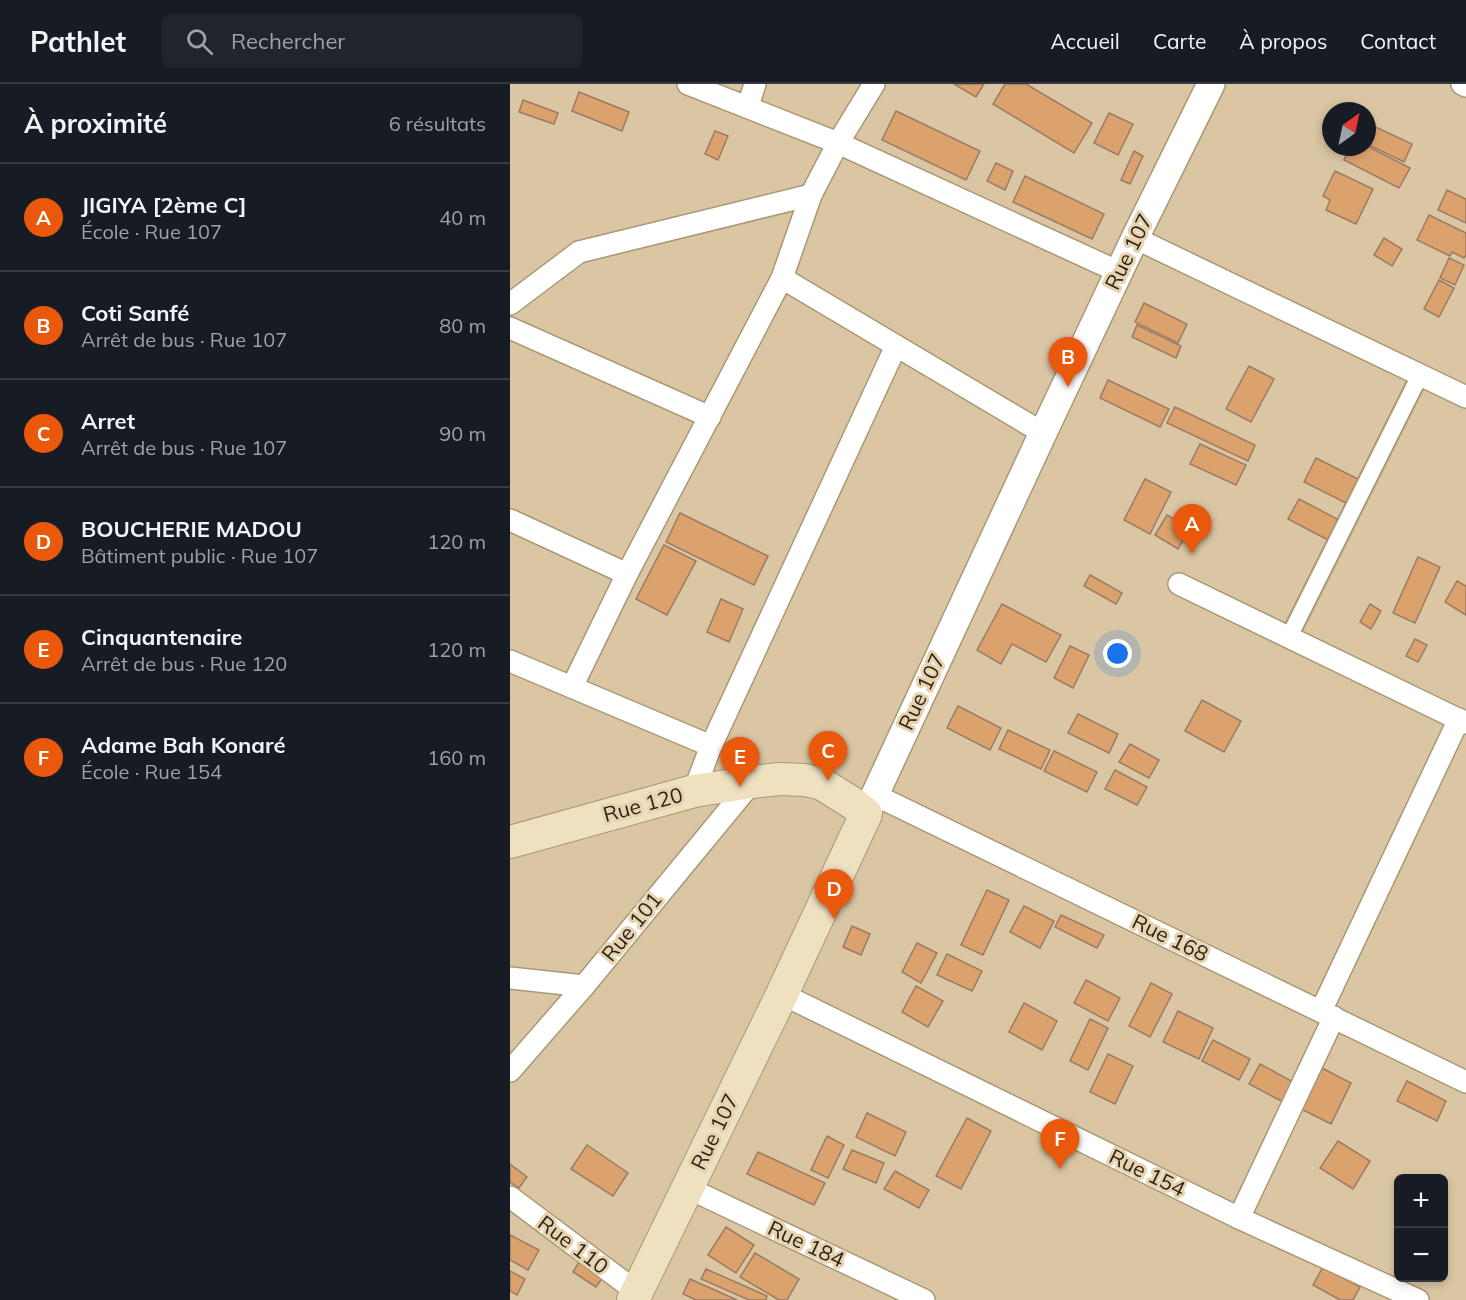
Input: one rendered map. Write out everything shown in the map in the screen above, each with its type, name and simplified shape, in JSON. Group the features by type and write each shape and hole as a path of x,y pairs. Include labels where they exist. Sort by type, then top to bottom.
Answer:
{"main road":[{"name":"Rue 120","path":"510,842 694,791 765,781 805,780 822,784 854,804 870,805"},
{"name":"Rue 107","path":"635,1296 782,994 870,805"}],"street":[{"path":"688,84 838,143 1119,272"},
{"path":"748,106 755,84"},
{"path":"572,687 627,574 782,278 811,195 838,143 874,84"},
{"name":"Rue 107","path":"870,805 1135,238 1211,84"},
{"path":"510,304 579,252 811,195"},
{"path":"1135,238 1466,397"},
{"path":"782,278 1043,433"},
{"path":"510,328 710,417"},
{"path":"694,791 711,746 896,346"},
{"path":"1289,638 1420,375"},
{"path":"510,520 627,574"},
{"path":"1179,584 1463,721 1327,1014 1239,1218"},
{"path":"510,661 711,746"},
{"name":"Rue 101","path":"510,1071 765,781"},
{"name":"Rue 168","path":"870,805 1327,1014 1466,1082"},
{"path":"510,978 584,986"},
{"name":"Rue 154","path":"782,994 1239,1218 1418,1300"},
{"name":"Rue 184","path":"688,1188 924,1300"},
{"name":"Rue 110","path":"510,1197 635,1296"}],"building":[{"path":"954,84 984,84 976,97"},
{"path":"1005,84 1026,84 1092,123 1074,153 993,104"},
{"path":"579,92 629,112 622,131 572,111"},
{"path":"523,100 558,113 554,124 519,112"},
{"path":"896,111 980,151 966,180 882,140"},
{"path":"1109,113 1133,124 1118,155 1094,143"},
{"path":"1376,127 1412,144 1404,162 1376,148"},
{"path":"715,131 728,136 718,160 705,154"},
{"path":"1134,151 1143,156 1130,184 1121,180"},
{"path":"1376,151 1410,168 1399,188 1344,160 1346,156 1376,156"},
{"path":"996,163 1013,171 1005,190 987,181"},
{"path":"1335,171 1373,189 1356,224 1326,210 1330,200 1323,196"},
{"path":"1025,176 1104,214 1092,239 1013,202"},
{"path":"1447,190 1466,199 1466,223 1438,210"},
{"path":"1429,215 1466,233 1464,258 1452,252 1450,256 1417,240"},
{"path":"1384,238 1402,249 1392,266 1374,255"},
{"path":"1449,258 1464,265 1455,285 1440,278"},
{"path":"1439,280 1454,288 1439,317 1424,309"},
{"path":"1144,303 1187,324 1178,343 1135,322"},
{"path":"1137,325 1181,346 1176,358 1132,337"},
{"path":"1249,366 1274,379 1251,422 1226,409"},
{"path":"1108,380 1169,409 1160,427 1100,398"},
{"path":"1175,407 1255,445 1248,461 1167,423"},
{"path":"1200,444 1246,465 1236,485 1190,464"},
{"path":"1316,458 1358,479 1346,503 1304,482"},
{"path":"1145,479 1171,492 1150,534 1124,520"},
{"path":"1299,499 1339,520 1328,540 1288,519"},
{"path":"680,513 768,556 754,585 666,542"},
{"path":"1167,515 1190,528 1178,549 1155,535"},
{"path":"664,545 696,561 667,615 636,599"},
{"path":"1418,557 1440,567 1415,623 1393,613"},
{"path":"1090,575 1122,593 1116,604 1084,586"},
{"path":"1457,581 1466,586 1466,615 1445,602"},
{"path":"721,599 743,609 729,642 707,632"},
{"path":"1002,604 1061,635 1046,662 1012,644 1001,664 977,650"},
{"path":"1370,604 1381,611 1371,629 1360,622"},
{"path":"1415,639 1427,645 1418,662 1406,656"},
{"path":"1070,646 1089,655 1073,688 1054,678"},
{"path":"1202,700 1241,721 1224,752 1185,731"},
{"path":"958,706 1001,728 990,750 947,728"},
{"path":"1078,714 1118,734 1109,753 1068,733"},
{"path":"1008,730 1050,750 1041,769 999,749"},
{"path":"1130,744 1159,760 1149,778 1119,762"},
{"path":"1054,751 1097,772 1087,792 1044,771"},
{"path":"1115,770 1147,787 1137,805 1105,789"},
{"path":"987,890 1009,900 983,955 961,945"},
{"path":"1024,906 1054,921 1040,948 1010,932"},
{"path":"1061,915 1104,935 1097,948 1055,927"},
{"path":"852,926 870,934 861,955 843,947"},
{"path":"917,943 937,953 921,983 902,972"},
{"path":"947,954 982,971 972,991 937,975"},
{"path":"1086,980 1120,998 1108,1021 1074,1003"},
{"path":"1151,983 1172,994 1150,1037 1129,1026"},
{"path":"916,986 943,1001 928,1027 902,1012"},
{"path":"1024,1003 1057,1021 1042,1050 1009,1032"},
{"path":"1178,1011 1213,1028 1199,1059 1163,1042"},
{"path":"1090,1019 1108,1028 1088,1070 1070,1061"},
{"path":"1213,1040 1250,1059 1239,1080 1202,1061"},
{"path":"1108,1054 1133,1066 1115,1104 1090,1092"},
{"path":"1260,1064 1295,1083 1285,1103 1249,1084"},
{"path":"1318,1066 1351,1083 1331,1124 1297,1107"},
{"path":"1407,1081 1446,1101 1437,1121 1397,1101"},
{"path":"867,1113 906,1132 895,1156 856,1137"},
{"path":"967,1118 991,1131 961,1189 936,1176"},
{"path":"827,1136 844,1145 828,1178 811,1170"},
{"path":"1338,1141 1370,1161 1353,1189 1320,1168"},
{"path":"587,1145 628,1173 613,1196 571,1169"},
{"path":"852,1150 884,1163 876,1183 843,1169"},
{"path":"758,1152 825,1183 814,1205 747,1174"},
{"path":"510,1164 527,1177 519,1188 510,1182"},
{"path":"895,1171 929,1190 919,1208 884,1189"},
{"path":"726,1227 754,1245 736,1273 708,1255"},
{"path":"510,1235 539,1250 528,1270 510,1260"},
{"path":"755,1253 799,1279 787,1300 779,1300 740,1277"},
{"path":"582,1257 606,1273 596,1287 573,1272"},
{"path":"1323,1267 1360,1287 1353,1300 1340,1300 1313,1285"},
{"path":"706,1269 767,1296 766,1300 749,1300 701,1279"},
{"path":"510,1271 525,1279 517,1295 510,1291"},
{"path":"690,1279 737,1300 696,1300 683,1294"}],"place":[{"name":"Coti Sanfé","path":"1068,387"},
{"name":"JIGIYA [2ème C]","path":"1192,554"},
{"name":"Arret","path":"828,781"},
{"name":"Cinquantenaire","path":"740,787"},
{"name":"BOUCHERIE MADOU","path":"834,919"},
{"name":"Adame Bah Konaré","path":"1060,1169"}]}
